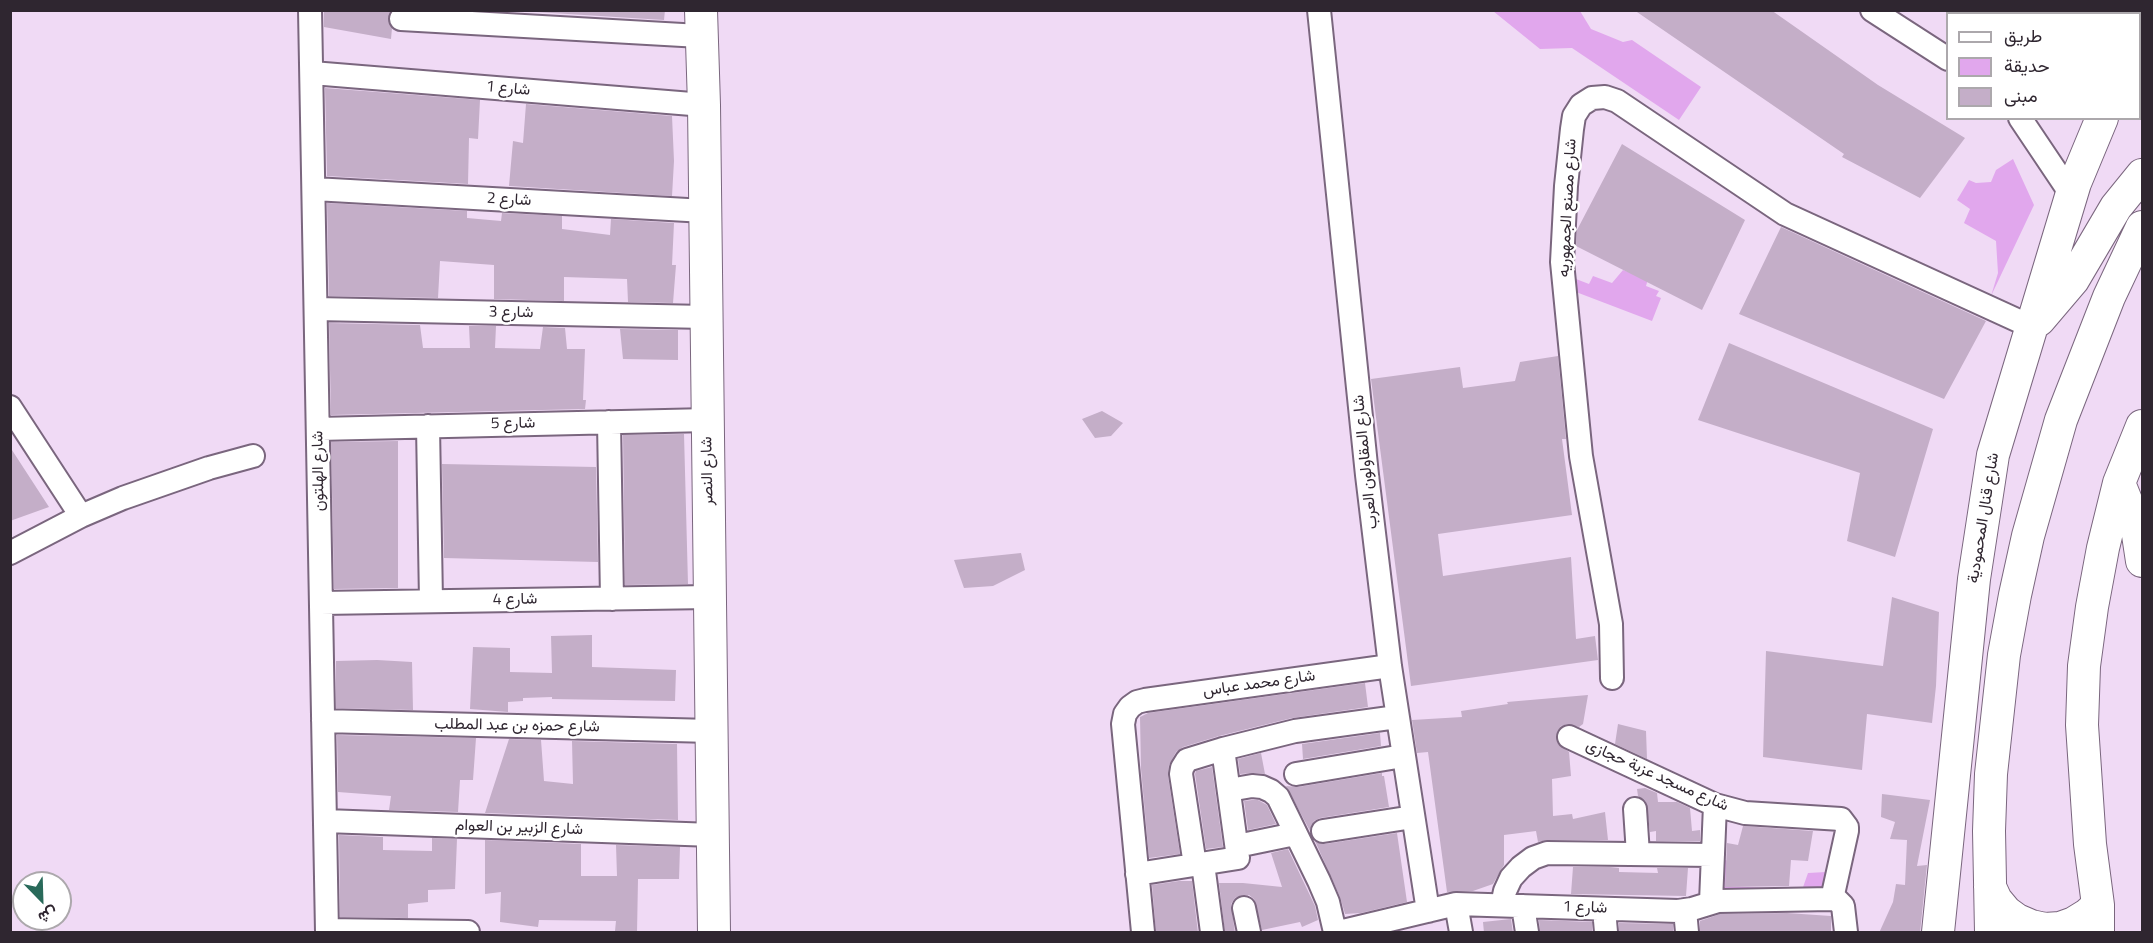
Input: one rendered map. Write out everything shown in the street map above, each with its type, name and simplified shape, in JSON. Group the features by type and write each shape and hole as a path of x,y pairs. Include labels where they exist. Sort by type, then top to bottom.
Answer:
{"main road":[{"name":"شارع النصر","path":"700,23 704,105 714,933"},
{"name":"شارع قنال المحمودية","path":"1938,933 1974,579 1993,455 2071,194 2101,120"},
{"path":"2032,327 2073,280 2116,207 2142,175"},
{"path":"1991,933 1989,831 1996,714 2014,595 2058,431 2109,297 2142,227"},
{"path":"1990,887 1996,900 2006,912 2031,926 2045,929 2060,928 2087,915 2098,919 2090,844 2082,724 2084,666 2094,595 2119,483 2142,426"},
{"path":"2119,483 2137,528 2142,561"},
{"path":"1942,892 1948,933"}],"street":[{"name":"شارع الهلتون","path":"310,10 327,931"},
{"name":"شارع المقاولون العرب","path":"1319,10 1366,464 1390,666 1428,911"},
{"path":"1872,10 1946,58"},
{"path":"401,19 700,23"},
{"name":"شارع 1","path":"312,73 704,105"},
{"name":"شارع مصنع الجمهوريه","path":"1612,678 1611,624 1581,456 1562,262 1572,129 1574,116 1581,105 1592,98 1605,97 1617,101 1785,214 2032,327"},
{"path":"2021,120 2071,194"},
{"name":"شارع 2","path":"314,189 705,211"},
{"name":"شارع 3","path":"316,309 706,317"},
{"path":"10,407 81,516"},
{"name":"شارع 5","path":"318,429 708,420"},
{"path":"609,422 612,599"},
{"path":"428,426 431,601"},
{"path":"10,552 81,516 166,482 253,456"},
{"name":"شارع 4","path":"321,603 710,597"},
{"name":"شارع محمد عباس","path":"1137,874 1123,724 1125,714 1130,707 1145,700 1390,666"},
{"path":"1212,933 1181,774 1184,764 1191,758 1295,731 1397,717"},
{"name":"شارع حمزه بن عبد المطلب","path":"323,721 711,731"},
{"name":"شارع مسجد عزبة حجازى","path":"1569,736 1714,805 1745,813 1841,819 1847,826 1847,831 1832,899"},
{"path":"1143,933 1137,874 1238,857 1223,749"},
{"path":"1296,774 1403,756"},
{"path":"1229,790 1252,786 1270,791 1282,805 1323,892 1337,933"},
{"path":"1711,902 1714,805"},
{"path":"1635,809 1638,854"},
{"path":"1323,831 1413,817"},
{"name":"شارع الزبير بن العوام","path":"325,821 713,835"},
{"path":"1237,846 1295,834"},
{"path":"1527,933 1505,891 1511,878 1533,858 1546,853 1561,852 1713,855"},
{"name":"شارع 1","path":"1337,933 1456,904 1685,910 1711,902 1832,899"},
{"path":"1832,899 1841,902 1843,906 1846,933"},
{"path":"1456,904 1461,933"},
{"path":"1244,908 1249,933"},
{"path":"1604,909 1606,933"},
{"path":"1685,910 1687,933"},
{"path":"327,931 468,933"}],"green space":[{"path":"1493,11 1580,11 1591,29 1623,42 1632,40 1701,87 1679,120 1572,48 1540,49"},
{"path":"2013,159 2034,205 1991,296 1998,273 1996,241 1964,223 1970,209 1957,200 1969,180 1976,183 1991,182 1996,170"},
{"path":"1623,270 1648,279 1646,286 1659,291 1656,296 1661,298 1652,321 1576,292 1576,279 1589,284 1593,276 1612,283"},
{"path":"1717,858 1729,861 1729,886 1802,890 1808,873 1826,872 1824,895 1716,896"}],"building":[{"path":"324,10 391,10 388,19 392,28 391,39 324,27"},
{"path":"504,10 665,10 664,20"},
{"path":"1634,10 1771,10 1878,85 1965,138 1920,198 1842,157 1844,154"},
{"path":"325,88 480,100 478,139 469,138 468,184 327,176"},
{"path":"526,104 672,116 674,161 672,196 509,186 513,141 523,143"},
{"path":"1622,144 1745,220 1702,310 1576,246 1577,230"},
{"path":"327,203 467,211 467,218 501,221 502,213 562,216 562,229 610,235 611,219 674,223 672,265 676,265 673,303 628,302 627,279 564,277 564,301 494,299 494,265 440,261 438,298 329,296"},
{"path":"1781,227 1986,321 1944,399 1739,314"},
{"path":"329,323 420,325 423,348 470,348 469,326 496,326 495,348 540,349 543,327 565,328 567,349 585,349 583,400 586,400 585,409 331,415"},
{"path":"620,329 678,330 678,360 623,359"},
{"path":"1729,343 1933,429 1895,557 1847,541 1860,473 1698,420"},
{"path":"1558,356 1566,439 1562,439 1572,515 1438,534 1443,576 1571,557 1576,639 1595,636 1598,660 1411,686 1371,379 1460,367 1463,388 1515,381 1520,362"},
{"path":"1102,411 1123,423 1111,436 1095,438 1082,419"},
{"path":"684,434 688,584 625,585 623,435"},
{"path":"398,441 398,588 334,589 331,442"},
{"path":"10,447 49,507 10,521"},
{"path":"442,464 596,467 598,562 444,558"},
{"path":"1021,553 1025,570 993,586 964,588 954,560"},
{"path":"1892,597 1939,612 1932,723 1867,714 1862,770 1763,757 1766,651 1883,666"},
{"path":"592,635 592,667 676,670 675,701 523,698 523,701 508,702 508,712 470,709 473,647 510,648 510,672 552,673 551,636"},
{"path":"336,661 412,662 413,710 336,708"},
{"path":"1365,683 1368,707 1292,718 1219,736 1183,747 1176,752 1169,765 1168,776 1180,854 1149,858 1141,769 1140,717 1148,713"},
{"path":"1588,695 1583,724 1579,727 1567,724 1561,726 1557,732 1558,744 1569,752 1571,776 1552,779 1553,816 1572,814 1573,819 1605,812 1608,840 1538,842 1536,831 1504,835 1504,865 1493,884 1473,891 1447,892 1428,752 1417,753 1412,720 1462,717 1461,711 1508,704 1507,702"},
{"path":"1618,724 1646,731 1647,759 1615,744"},
{"path":"1380,733 1381,746 1303,759 1302,744"},
{"path":"337,735 476,738 473,780 460,780 458,812 389,810 391,796 338,792"},
{"path":"509,739 541,740 544,781 573,784 572,741 677,744 678,820 485,813"},
{"path":"1261,753 1265,774 1240,774 1238,759"},
{"path":"1212,767 1223,847 1206,849 1195,774 1196,771"},
{"path":"1382,773 1389,807 1320,818 1314,821 1310,831 1286,786 1298,787"},
{"path":"1645,788 1657,793 1658,802 1677,802 1690,808 1692,831 1700,830 1700,841 1656,841 1656,831 1650,832 1646,802 1638,796 1637,789"},
{"path":"1882,794 1930,800 1917,866 1927,865 1920,933 1879,933 1893,902 1896,884 1905,885 1907,840 1890,839 1895,822 1881,817"},
{"path":"1258,800 1267,805 1276,824 1248,830 1244,801"},
{"path":"1743,826 1813,831 1808,861 1791,860 1789,886 1725,887 1727,843 1738,845"},
{"path":"1397,833 1407,902 1361,913 1345,914 1340,897 1315,841 1325,844"},
{"path":"339,835 383,837 383,850 432,851 432,838 457,839 455,889 428,890 428,902 408,904 408,918 340,917"},
{"path":"485,840 581,844 581,876 617,876 616,845 680,847 679,879 638,879 637,933 615,931 616,921 539,920 538,927 500,922 501,892 485,894"},
{"path":"1288,849 1315,906 1318,920 1302,927 1300,922 1262,930 1254,899 1249,895 1242,895 1235,898 1231,904 1235,933 1225,933 1219,883 1282,887 1271,853"},
{"path":"1573,867 1610,867 1619,868 1619,872 1658,873 1657,868 1688,868 1686,896 1571,894"},
{"path":"1192,881 1198,933 1156,933 1152,885"},
{"path":"1787,913 1831,916 1831,933 1700,933 1700,921 1720,914"},
{"path":"1511,919 1513,933 1484,933 1483,922"},
{"path":"1539,920 1592,922 1592,933 1540,933"},
{"path":"1619,923 1673,924 1673,933 1619,933"}]}
